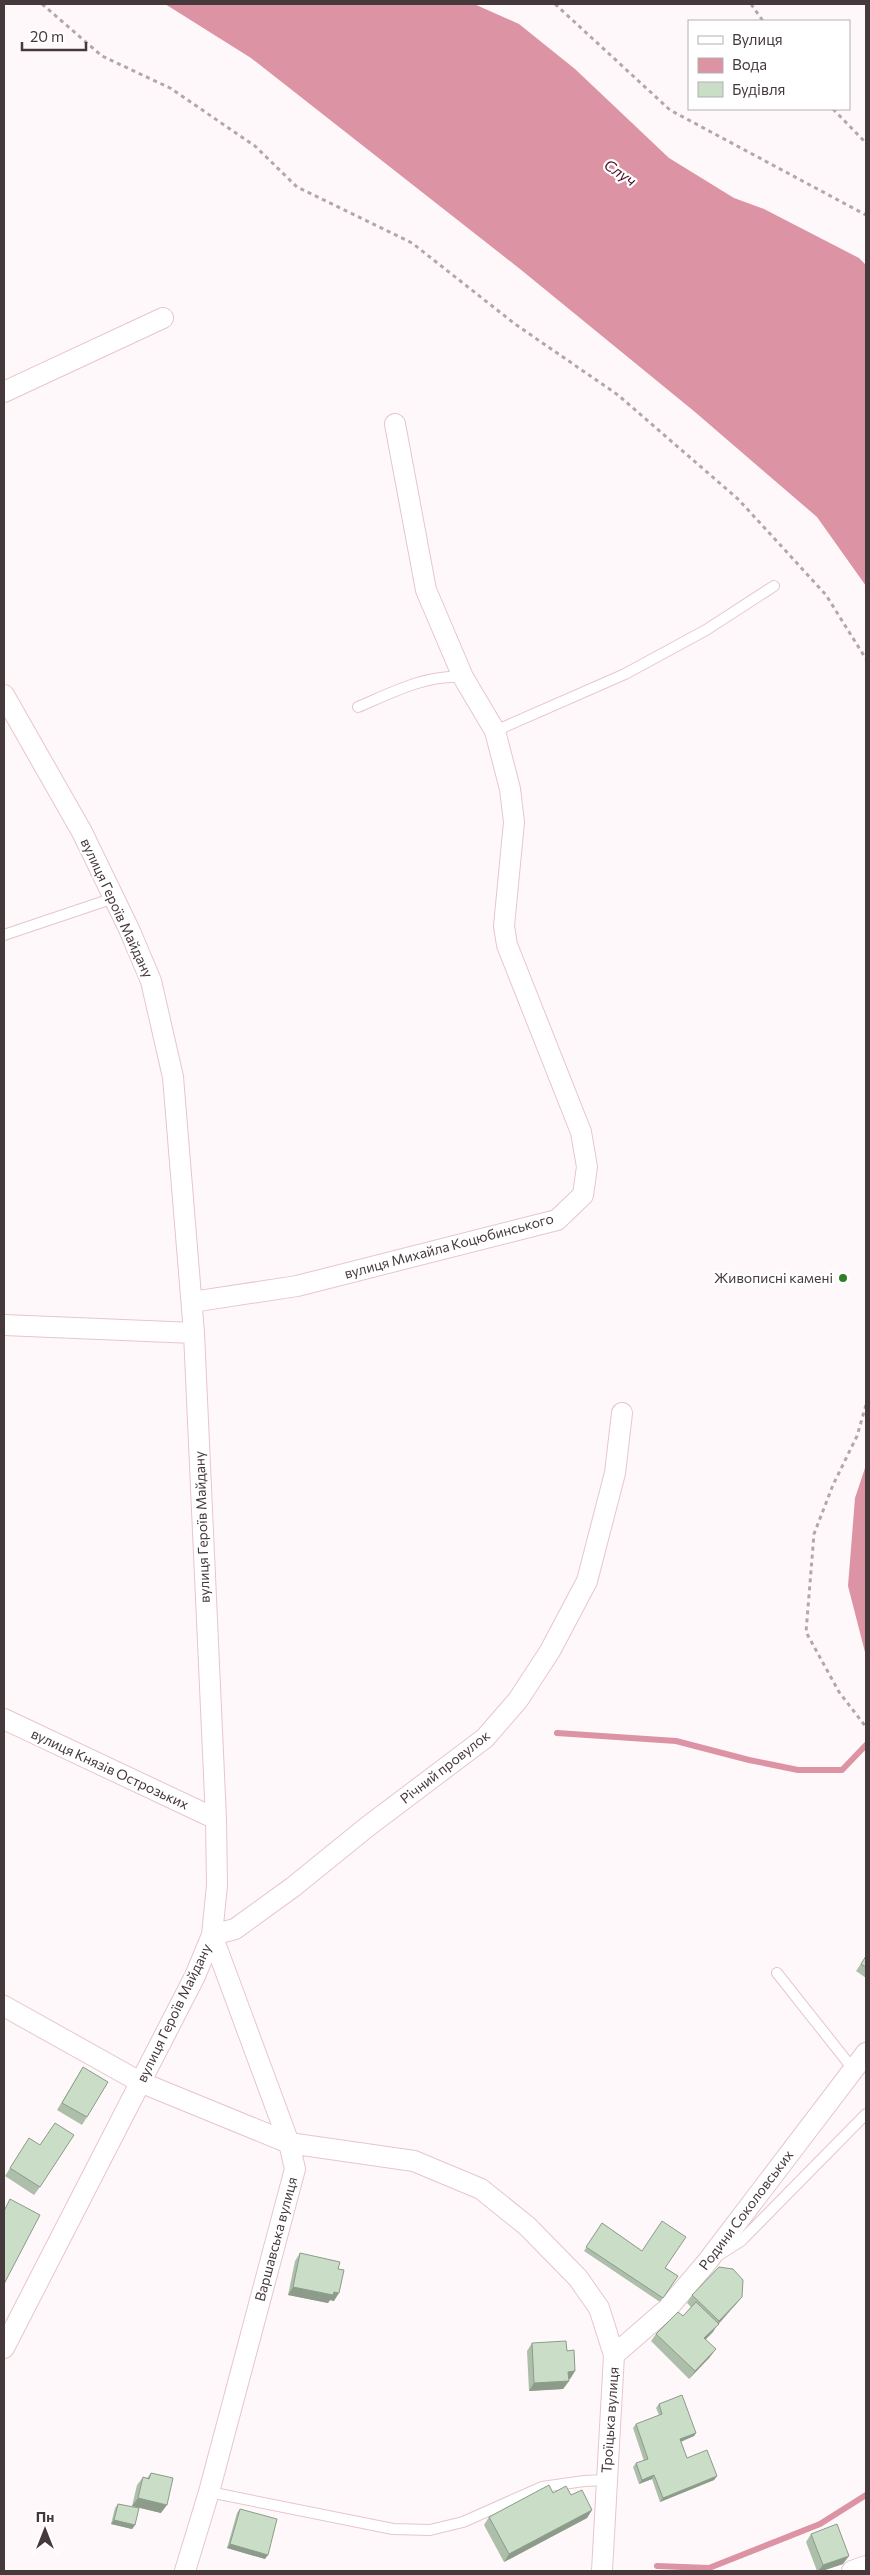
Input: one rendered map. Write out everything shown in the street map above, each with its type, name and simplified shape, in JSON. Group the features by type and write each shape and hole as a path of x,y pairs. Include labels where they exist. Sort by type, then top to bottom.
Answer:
{"street":[{"path":"4,392 163,318"},
{"name":"вулиця Михайла Коцюбинського","path":"192,1302 297,1286 557,1220 583,1195 587,1166 581,1132 507,945 504,926 514,822 510,789 496,731 463,677 426,590 395,424"},
{"name":"вулиця Героїв Майдану","path":"4,695 82,832 114,898 151,982 173,1077 194,1333 216,1818 217,1885 212,1935 195,1976 4,2348"},
{"path":"4,1325 194,1333"},
{"name":"Річний провулок","path":"212,1935 235,1929 293,1887 367,1827 485,1738 518,1700 550,1651 587,1581 615,1473 622,1413"},
{"name":"вулиця Князів Острозьких","path":"4,1719 216,1818"},
{"name":"Варшавська вулиця","path":"185,2571 209,2492 295,2169 289,2143 212,1935"},
{"name":"Троїцька вулиця","path":"4,2006 140,2082 289,2143 414,2161 481,2189 527,2226 578,2278 599,2308 614,2355 602,2571"},
{"name":"Родини Соколовських","path":"614,2355 668,2309 707,2262 866,2053"},
{"path":"852,2571 866,2566"}],"lane":[{"path":"496,731 625,674 706,630 774,586"},
{"path":"358,707 409,686 449,676 463,677"},
{"path":"4,935 114,898"},
{"path":"777,1973 853,2069"},
{"path":"707,2262 741,2241 866,2114"},
{"path":"209,2492 393,2529 430,2530 463,2522 542,2487 606,2480"}],"path":[{"path":"42,4 102,56 170,88 255,146 297,187 412,243 515,324 618,395 738,499 826,595 866,660"},
{"path":"555,4 670,110 866,215"},
{"path":"751,4 762,20"},
{"path":"834,110 866,144"},
{"path":"866,1404 857,1436 833,1485 814,1534 806,1632 839,1692 866,1727"}],"water":[{"name":"Случ","path":"165,4 474,4 519,24 575,69 669,158 734,198 764,209 859,258 866,265 866,586 817,517 695,412 520,269 251,58"},
{"path":"866,1465 866,1656 848,1586 855,1498"}],"building":[{"path":"866,1956 866,1967 861,1964"},
{"path":"83,2067 108,2082 87,2117 62,2103"},
{"path":"55,2123 74,2135 40,2187 10,2168 29,2138 40,2145"},
{"path":"10,2199 40,2215 4,2284 4,2211"},
{"path":"662,2221 686,2237 665,2268 678,2276 663,2298 586,2247 602,2223 642,2251"},
{"path":"300,2253 340,2262 338,2269 344,2270 339,2293 334,2292 333,2295 293,2287"},
{"path":"719,2267 733,2269 743,2280 742,2297 719,2321 692,2295"},
{"path":"696,2302 719,2324 704,2338 716,2349 695,2371 656,2334 678,2312 683,2316"},
{"path":"566,2341 567,2351 574,2350 575,2371 568,2372 569,2381 534,2383 532,2343"},
{"path":"682,2395 696,2433 680,2439 687,2458 707,2450 717,2476 663,2498 654,2475 642,2480 636,2463 648,2459 636,2424 662,2414 659,2404"},
{"path":"151,2473 173,2478 167,2505 138,2498 143,2477 149,2479"},
{"path":"549,2485 553,2493 566,2486 571,2495 582,2490 592,2510 509,2554 489,2517"},
{"path":"118,2504 139,2508 135,2525 114,2520"},
{"path":"240,2509 277,2519 268,2555 230,2544"},
{"path":"837,2524 849,2556 823,2565 811,2534"}],"waterway":[{"path":"557,1733 676,1741 749,1760 798,1770 842,1770 866,1745"},
{"path":"657,2566 709,2568 820,2524 866,2495"}],"place":[{"name":"Живописні камені","path":"843,1278"}]}
